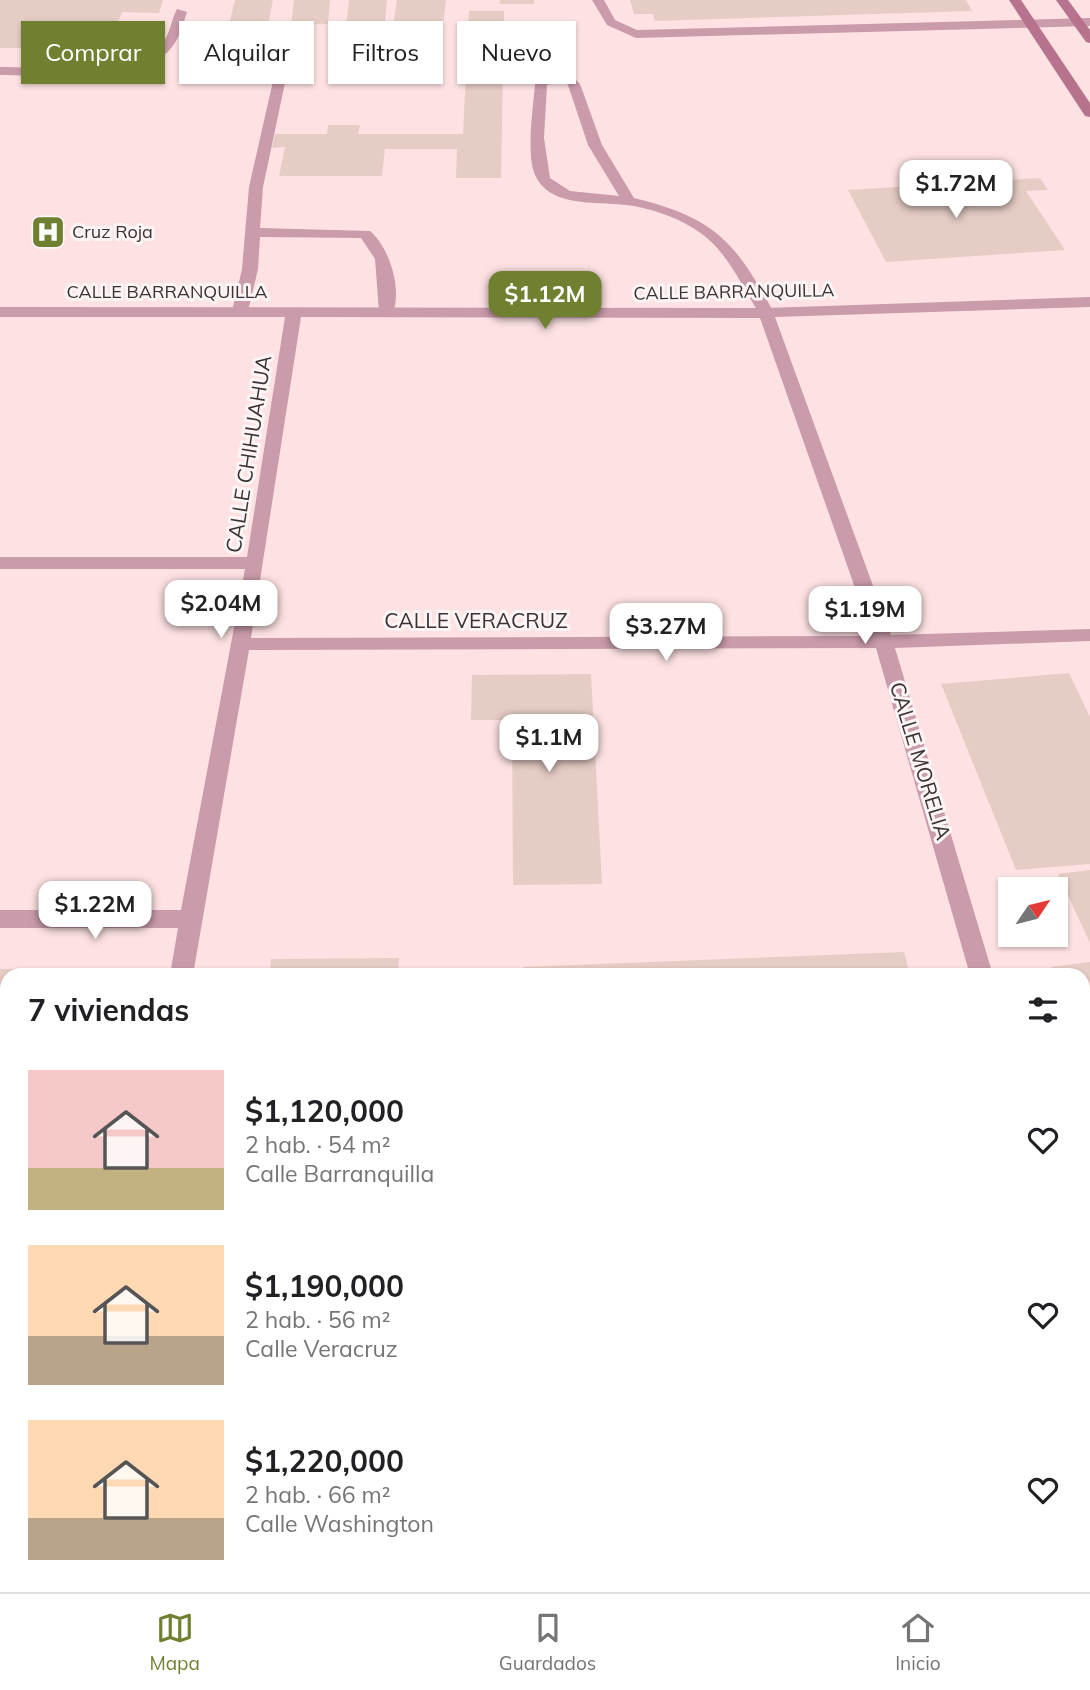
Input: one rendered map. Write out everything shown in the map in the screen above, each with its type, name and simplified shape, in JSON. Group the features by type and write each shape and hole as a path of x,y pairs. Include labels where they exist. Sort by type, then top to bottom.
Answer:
{"main road":[{"path":"1015,0 1090,113"},
{"path":"1062,0 1084,23 1090,39"}],"street":[{"path":"597,0 601,13 620,30 664,35 1084,23"},
{"path":"0,71 114,68 152,58 168,45 181,12"},
{"name":"CALLE MORELIA","path":"629,201 595,145 574,84 569,78 560,75 545,80 541,84 538,157 541,173 549,186 585,197 629,201 684,216 725,243 766,313 884,642 980,968"},
{"path":"240,311 250,269 256,187 279,84"},
{"path":"252,232 365,234 378,243 383,253 387,312"},
{"name":"CALLE BARRANQUILLA","path":"0,312 766,313 1090,302"},
{"name":"CALLE CHIHUAHUA","path":"182,968 255,563 294,311"},
{"path":"0,563 255,563"},
{"name":"CALLE VERACRUZ","path":"241,644 884,642 1090,635"},
{"path":"0,919 191,919"}],"building":[{"path":"0,0 163,0 159,13 122,12 118,21 21,21 21,48 0,48"},
{"path":"235,0 273,0 269,21 230,21"},
{"path":"294,0 330,0 328,24 291,21"},
{"path":"349,0 387,0 385,21 346,21"},
{"path":"397,0 446,0 443,26 443,21 394,21"},
{"path":"500,0 534,0 534,4 500,4"},
{"path":"630,0 966,0 972,11 655,21 653,14 634,14"},
{"path":"469,11 504,11 504,21 469,21"},
{"path":"465,84 503,84 501,178 456,178 457,149 385,149 382,176 279,176 285,147 272,148 275,134 327,134 328,125 360,125 358,134 463,134"},
{"path":"1040,178 1048,190 1026,191 1065,250 886,262 848,190"},
{"path":"1069,673 1090,717 1090,864 1016,870 941,684"},
{"path":"591,674 602,884 513,885 512,720 471,720 472,675"},
{"path":"1090,870 1090,943 1068,896 1068,877 1059,877 1058,874"},
{"path":"904,952 908,968 523,968"},
{"path":"399,958 398,968 270,968 271,959"},
{"path":"1090,962 1090,968 1051,967"}],"place":[{"name":"Cruz Roja","path":"48,232"}]}
